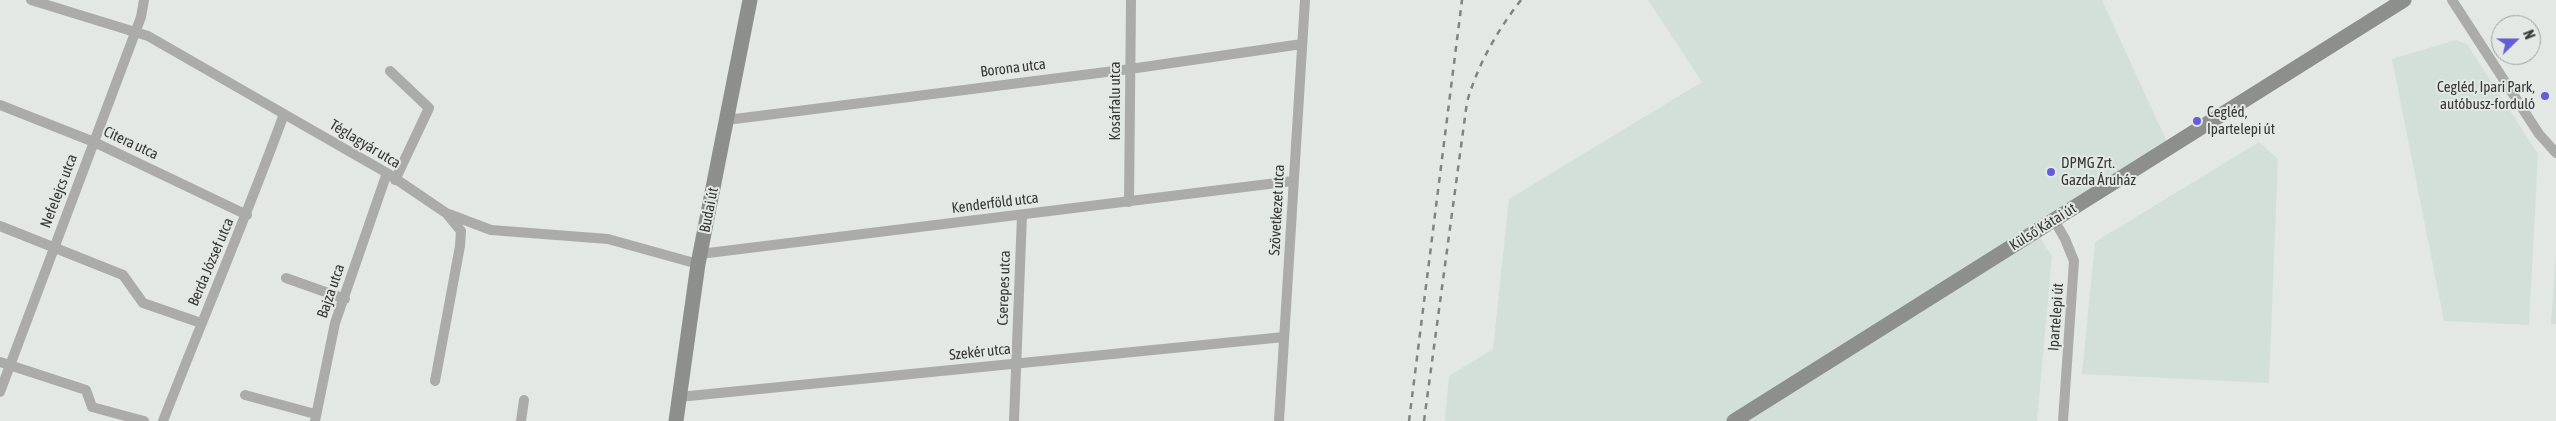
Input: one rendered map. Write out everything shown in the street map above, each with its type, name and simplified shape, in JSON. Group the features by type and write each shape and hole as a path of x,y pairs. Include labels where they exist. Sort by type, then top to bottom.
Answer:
{"main road":[{"name":"Budai út","path":"676,421 699,259 750,0"},
{"name":"Külső Kátai út","path":"1734,421 2404,0"}],"street":[{"name":"Téglagyár utca","path":"31,0 148,36 391,177 446,213 491,230 608,239 699,259"},
{"name":"Nefelejcs utca","path":"0,392 5,363 54,248 135,32 144,0"},
{"name":"Kosárfalu utca","path":"1129,202 1131,0"},
{"name":"Szövetkezet utca","path":"1279,421 1305,0"},
{"path":"2452,0 2538,134 2556,153"},
{"name":"Borona utca","path":"726,120 1130,69 1302,44"},
{"name":"Bajza utca","path":"315,418 335,323 391,177 429,108 390,71"},
{"name":"Citera utca","path":"0,106 94,142 248,215"},
{"name":"Berda József utca","path":"163,421 201,323 248,215 284,114"},
{"name":"Kenderföld utca","path":"699,259 1022,215 1293,181"},
{"path":"435,381 460,246 461,231 446,213"},
{"name":"Cserepes utca","path":"1014,421 1022,215"},
{"name":"Ipartelepi út","path":"2054,220 2066,239 2074,261 2063,421"},
{"path":"0,226 123,275 143,303 201,323"},
{"path":"286,278 345,299"},
{"name":"Szekér utca","path":"679,397 1284,337"},
{"path":"5,363 86,390 92,407 144,421"},
{"path":"245,395 315,418"},
{"path":"521,421 524,400"}],"shaded area":[{"path":"1648,0 2102,0 2167,142 2033,227 2052,256 2037,421 1445,421 1449,376 1493,349 1509,199 1702,82"},
{"path":"2456,40 2467,44 2538,154 2529,325 2444,321 2392,59"},
{"path":"2259,142 2278,159 2269,383 2082,374 2095,242"},
{"path":"2556,253 2556,324 2551,324"}],"railway":[{"path":"1409,421 1462,0"},
{"path":"1424,421 1467,102 1471,88 1489,48 1521,0"}],"place":[{"name":"Cegléd, Ipari Park, autóbusz-forduló","path":"2545,96"},
{"name":"Cegléd, Ipartelepi út","path":"2197,121"},
{"name":"DPMG Zrt. Gazda Áruház","path":"2051,172"}]}
